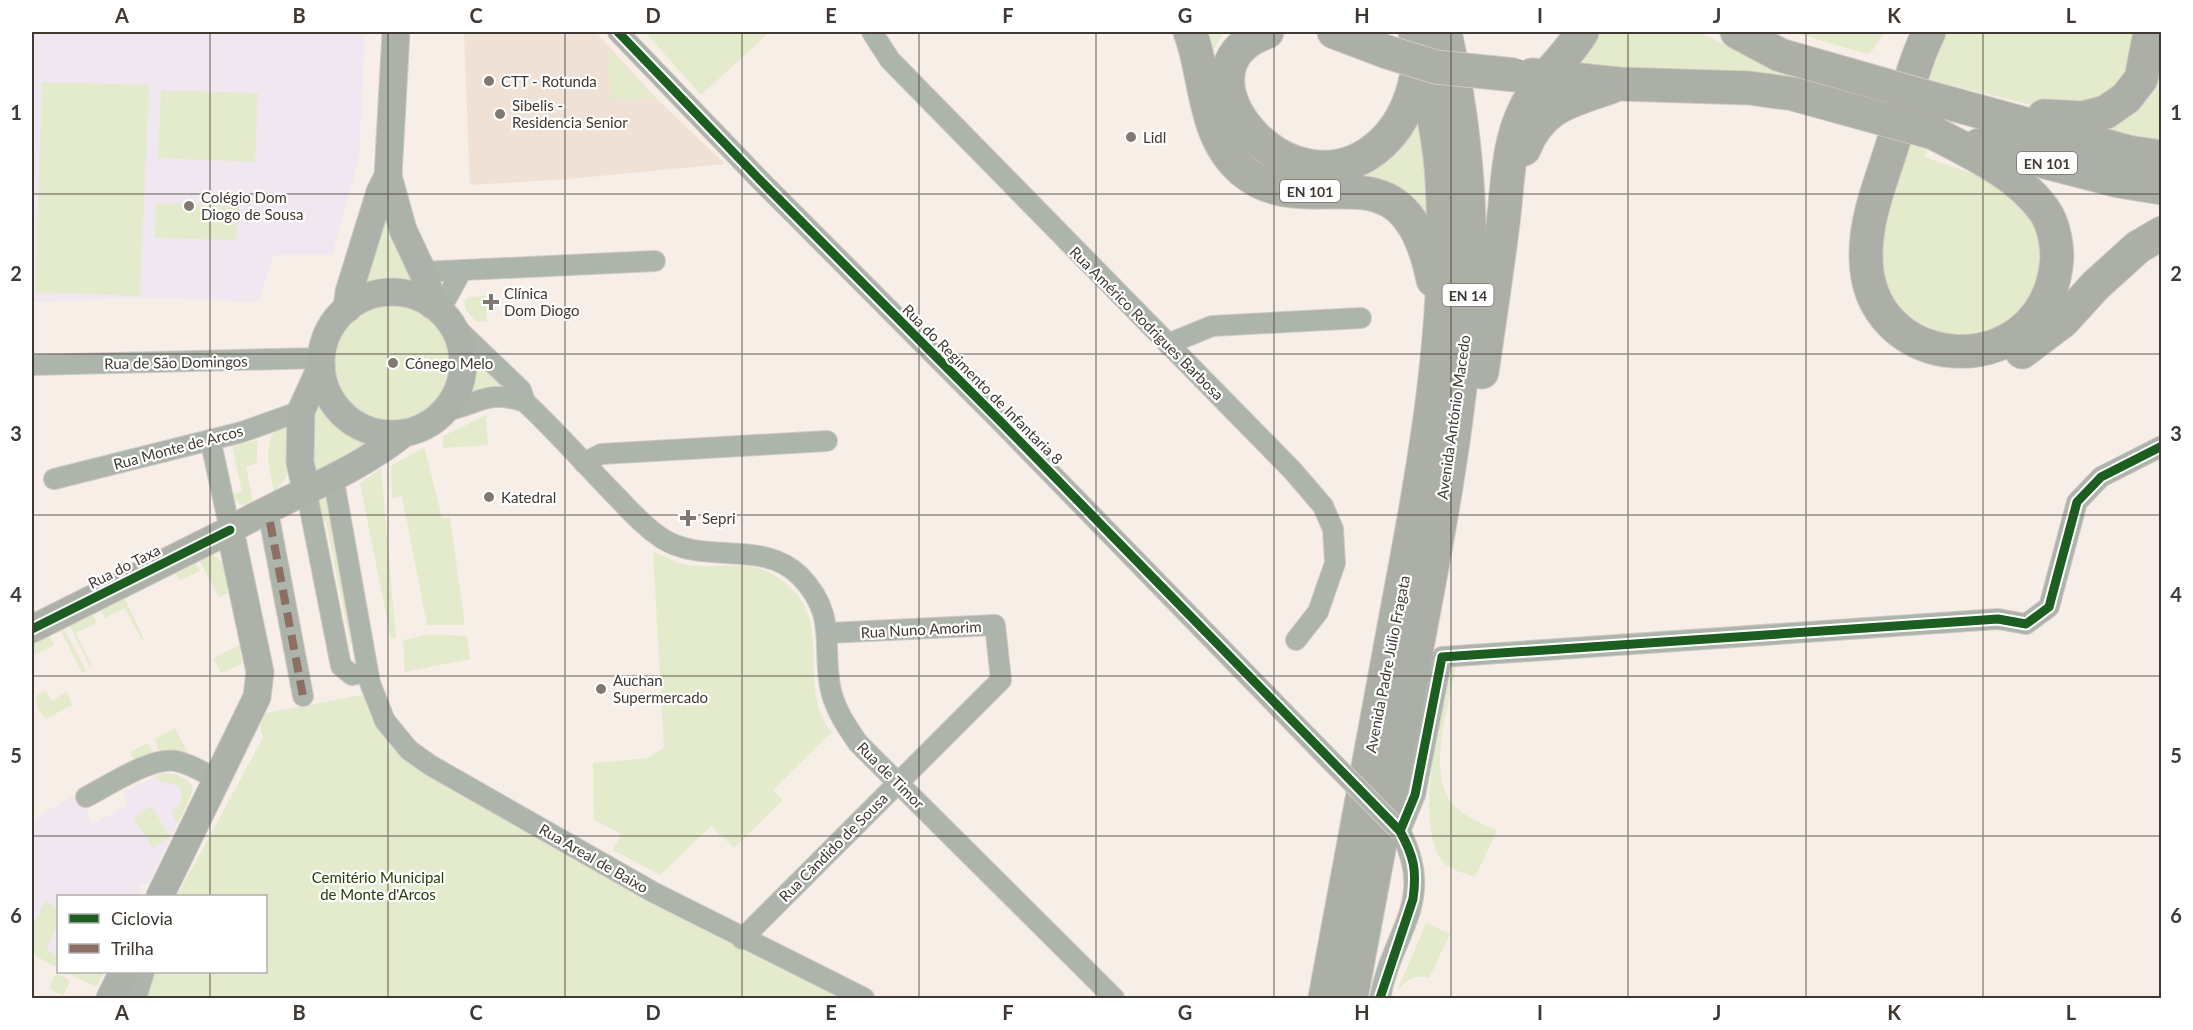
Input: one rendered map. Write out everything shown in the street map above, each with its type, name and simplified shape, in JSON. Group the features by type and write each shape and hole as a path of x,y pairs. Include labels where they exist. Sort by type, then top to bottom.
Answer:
{"highway":[{"name":"EN 101","path":"1190,32 1210,117 1219,139 1242,170 1267,185 1303,191 1352,190 1385,198 1413,224 1426,250 1441,327"},
{"path":"1267,32 1248,41 1238,51 1230,66 1229,93 1238,117 1256,140 1290,161 1307,165 1337,166 1356,160 1375,150 1389,137 1407,106 1426,37"},
{"path":"1334,32 1436,67 1619,84"},
{"path":"1531,75 1572,49 1582,32"},
{"name":"EN 101","path":"1737,32 1780,55 2015,123 2128,152 2162,157"},
{"path":"1914,32 1858,213 1850,254 1854,290 1862,313 1882,338 1929,365 1955,370 2001,363 2063,321 2096,285 2138,247 2162,233"},
{"path":"1929,32 1869,220 1865,255 1869,281 1877,306 1893,326 1910,338 1935,350 1976,351 1994,347 2025,330 2037,315 2054,285 2058,258 2054,234 2045,211 2020,184 1996,166 1934,133"},
{"path":"2015,123 2045,116 2083,118 2106,112 2126,98 2141,79 2150,32"},
{"name":"Avenida António Macedo","path":"1426,37 1441,166 1441,327"},
{"name":"Avenida António Macedo","path":"1409,693 1434,558 1460,382 1468,294 1467,176 1459,105 1426,37"},
{"path":"1503,227 1504,197 1517,126 1531,96 1531,75"},
{"name":"EN 101","path":"1434,558 1470,466 1503,227 1521,155 1531,131 1545,116 1567,101 1619,84 1749,88 1793,94 2033,160 2162,188"},
{"name":"Avenida Padre Júlio Fragata","path":"1325,999 1417,504 1441,327"},
{"name":"Avenida Padre Júlio Fragata","path":"1351,999 1409,693"}],"street":[{"name":"Rua do Regimento de Infantaria 8","path":"618,32 758,178 1400,831 1412,853 1416,875 1415,888 1380,999"},
{"name":"Rua Américo Rodrigues Barbosa","path":"872,32 890,60 1323,506 1334,529 1335,563 1318,612 1296,640"},
{"path":"321,362 329,395 347,418 373,432 403,434 423,427 445,411 457,392 463,370 458,336 441,312 403,230 388,176 398,39"},
{"path":"347,309 348,292 380,192 388,176"},
{"path":"422,272 655,261"},
{"path":"441,312 462,270"},
{"path":"368,672 352,675 341,666 300,462 300,411 321,362 332,326 347,309 367,297 389,292 412,295 441,312"},
{"name":"Rua de Timor","path":"441,312 521,390 525,402 639,522 665,540 686,549 771,558 800,576 820,605 828,633 831,690 841,718 858,743 1114,999"},
{"path":"1168,344 1212,326 1361,318"},
{"name":"Rua de São Domingos","path":"32,365 321,362"},
{"path":"445,411 462,408 490,395 508,396 525,402"},
{"name":"Rua Monte de Arcos","path":"54,479 242,432 300,411"},
{"name":"Rua do Taxa","path":"32,629 231,537 306,489 380,452 403,434"},
{"path":"584,463 601,454 828,441"},
{"path":"1400,831 1415,795 1442,657 1998,619 2026,624 2049,608 2077,502 2101,477 2162,446"},
{"path":"161,895 218,780 260,686 258,663 213,452"},
{"name":"Rua Areal de Baixo","path":"333,476 368,672 385,721 409,750 430,765 653,892 864,999"},
{"path":"270,522 303,696"},
{"name":"Rua Nuno Amorim","path":"828,633 995,625 1001,680"},
{"name":"Rua Cândido de Sousa","path":"742,939 1001,680"},
{"path":"86,797 142,768 165,760 188,765 218,780"},
{"path":"110,999 123,973"},
{"path":"136,999 144,973"}],"shaded area":[{"name":"Colégio Dom Diogo de Sousa","path":"32,32 365,32 359,158 332,255 274,255 258,302 145,297 32,302"},
{"path":"464,32 596,32 656,98 725,164 568,179 470,185"},
{"path":"164,773 185,778 191,783 193,790 149,882 139,887 142,895 57,895 57,967 32,954 32,820 79,793 93,824 128,805 123,792"}],"green space":[{"path":"645,32 770,32 701,95"},
{"path":"1198,32 1224,32 1213,50 1211,67 1247,159 1309,181 1420,112 1428,156 1429,235 1418,218 1245,162"},
{"path":"1597,32 1698,32 1772,67 1880,100 1877,109 1565,72"},
{"path":"1794,32 1885,32 1869,55"},
{"path":"1939,32 2139,32 2121,89 2063,113 1951,85 1925,157 1979,176 2007,190 2027,210 2041,242 2042,275 2026,308 2012,325 1969,342 1915,329 1880,284 1882,215"},
{"path":"2161,32 2161,146 2094,132"},
{"path":"608,48 656,98 611,100"},
{"path":"42,82 149,85 140,296 35,292"},
{"path":"161,90 258,93 255,162 158,158"},
{"path":"387,195 421,289 405,284 389,284 357,291"},
{"path":"156,203 238,206 236,240 155,238"},
{"path":"486,296 487,321 476,322 466,310 464,302 468,297"},
{"path":"392,302 416,306 436,320 450,340 454,364 450,388 436,408 416,422 392,426 368,422 348,408 334,388 330,364 334,340 348,320 368,306"},
{"path":"472,352 508,389 464,399 472,368"},
{"path":"320,391 329,411 341,426 357,437 377,445 317,473 309,468 307,438"},
{"path":"486,415 488,445 443,448 443,436"},
{"path":"278,425 289,431 290,464 285,479 274,491 268,457 270,441"},
{"path":"257,440 257,463 246,467 253,501 241,505 230,495 242,492 232,446"},
{"path":"424,447 442,518 450,518 465,625 427,625 402,496 392,498 391,466"},
{"path":"381,469 396,638 391,639 360,483"},
{"path":"327,497 356,642 350,643 326,521 318,523 314,501"},
{"path":"653,551 676,562 693,566 739,566 760,569 770,573 792,589 805,608 811,628 815,692 821,713 832,732 773,790 783,800 734,848 711,826 660,875 613,850 621,834 594,820 593,763 648,758 664,747"},
{"path":"210,553 220,560 226,575 228,593 219,597 198,558"},
{"path":"196,563 200,571 180,581 176,574"},
{"path":"125,599 144,639 142,640 125,608 105,618 101,611"},
{"path":"93,615 97,623 76,633 92,666 90,667 70,626"},
{"path":"63,627 86,671 82,673 60,629"},
{"path":"49,634 54,645 34,655 32,643"},
{"path":"431,634 467,636 470,659 405,672 403,640"},
{"path":"239,645 242,664 221,673 213,658"},
{"path":"1457,661 1442,733 1440,753 1444,788 1451,802 1461,811 1497,831 1475,877 1453,869 1442,861 1433,843 1430,819 1432,764 1452,662"},
{"path":"46,691 51,701 67,692 72,705 46,719 37,708 36,696"},
{"name":"Cemitério Municipal de Monte d'Arcos","path":"366,694 404,757 421,771 529,831 848,998 142,998 150,973 267,973 267,895 178,895 263,738 258,719 262,718 262,714"},
{"path":"175,728 188,753 158,750 155,739"},
{"path":"147,743 154,751 134,760 130,752"},
{"path":"164,773 182,777 189,782 193,790 178,824 171,812 180,805 182,793 176,784 163,783 154,776"},
{"path":"151,806 170,836 153,848 133,818"},
{"path":"45,901 57,907 57,925 46,950 57,956 57,967 32,954 32,928"},
{"path":"1426,923 1450,934 1429,978 1411,979 1397,991"},
{"path":"56,973 70,981 63,996 49,989"},
{"path":"67,973 103,973 96,987"}],"marked path":[{"path":"270,522 303,696"}],"cycle path":[{"path":"618,32 758,178 1001,422 1400,831 1413,864 1415,880 1413,899 1380,998"},
{"path":"1400,831 1415,795 1442,657 1998,619 2026,624 2049,607 2077,502 2101,477 2162,446"},
{"path":"32,629 230,530"}],"place":[{"name":"CTT - Rotunda","path":"489,81"},
{"name":"Sibelis - Residencia Senior","path":"500,114"},
{"name":"Lidl","path":"1131,137"},
{"name":"Colégio Dom Diogo de Sousa","path":"189,206"},
{"name":"Clínica Dom Diogo","path":"491,302"},
{"name":"Cónego Melo","path":"393,363"},
{"name":"Katedral","path":"489,497"},
{"name":"Sepri","path":"688,518"},
{"name":"Auchan Supermercado","path":"601,689"}]}
